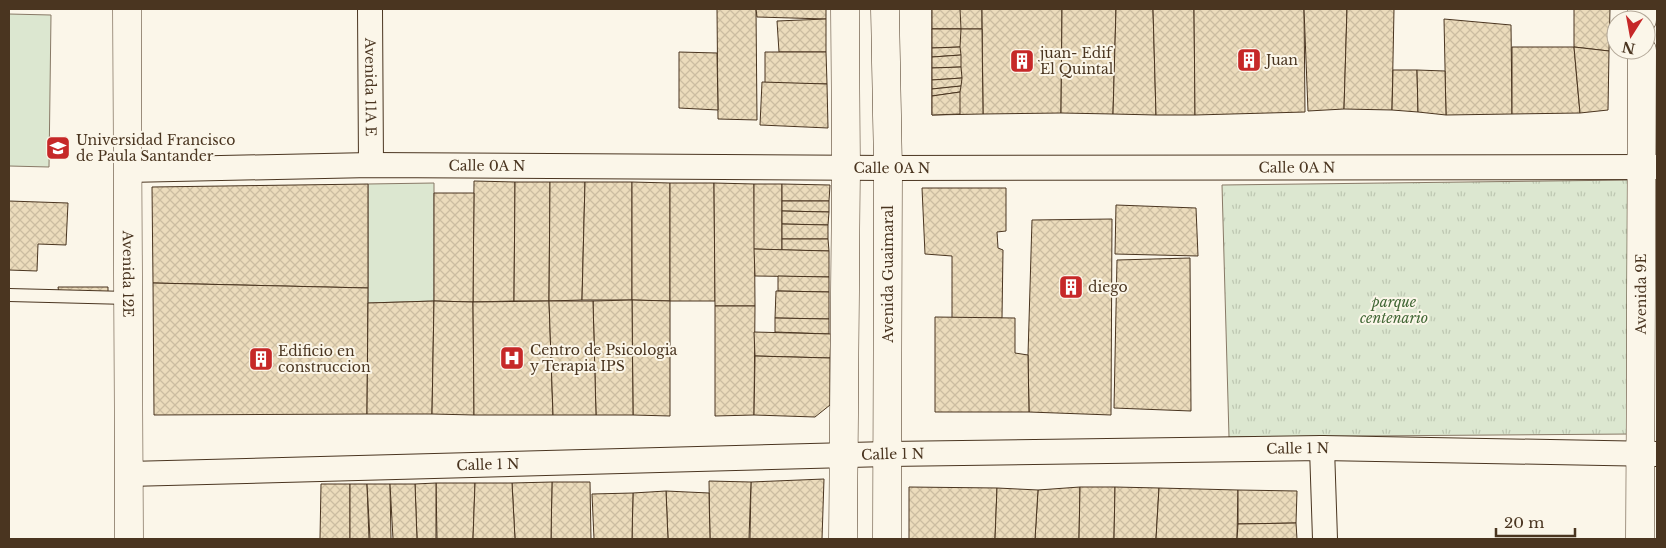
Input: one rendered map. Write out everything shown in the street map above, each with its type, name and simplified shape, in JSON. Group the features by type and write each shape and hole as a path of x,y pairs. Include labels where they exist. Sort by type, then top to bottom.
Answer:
{"street":[{"name":"Avenida 12E","path":"127,9 128,539"},
{"name":"Avenida 11A E","path":"370,9 370,165"},
{"path":"843,539 846,168 845,9"},
{"name":"Avenida Guaimaral","path":"885,9 888,168 887,539"},
{"name":"Avenida 9E","path":"1640,539 1649,454 1649,167 1643,60"},
{"name":"Calle 0A N","path":"128,170 370,165 846,168 1649,167"},
{"path":"1322,448 1325,539"},
{"name":"Calle 1 N","path":"128,474 888,454 1322,448 1649,454"}],"lane":[{"path":"9,295 128,298"}],"green space":[{"path":"9,14 51,15 49,167 9,166"},
{"name":"parque centenario","path":"1630,180 1631,434 1229,437 1222,185"},
{"path":"434,183 434,301 368,303 368,184"}],"building":[{"path":"717,9 756,9 757,120 718,119"},
{"path":"756,9 826,9 826,19 757,17"},
{"path":"932,9 982,9 982,29 932,29"},
{"path":"932,9 960,9 961,29 932,29"},
{"name":"juan- Edif El Quintal","path":"982,9 1062,9 1061,113 983,114"},
{"path":"1062,9 1116,9 1113,114 1061,113"},
{"path":"1116,9 1153,9 1156,115 1113,114"},
{"path":"1153,9 1194,9 1195,115 1156,115"},
{"name":"Juan","path":"1194,9 1304,9 1305,112 1195,115"},
{"name":"Juan","path":"1304,9 1347,9 1344,109 1308,111"},
{"path":"1347,9 1394,9 1392,110 1344,109"},
{"path":"1574,9 1610,9 1606,10 1606,51 1574,47"},
{"path":"826,19 826,52 779,52 777,21"},
{"path":"1444,19 1511,25 1512,114 1446,115"},
{"path":"932,29 982,29 983,114 932,115"},
{"path":"932,29 961,29 960,47 932,48"},
{"path":"960,47 961,55 932,57 932,48"},
{"path":"1512,47 1574,47 1580,113 1512,114"},
{"path":"1574,47 1606,51 1606,60 1609,60 1608,110 1580,113"},
{"path":"679,52 717,53 718,110 679,108"},
{"path":"765,52 826,52 827,84 765,83"},
{"path":"961,55 961,67 932,68 932,57"},
{"path":"961,67 962,78 932,80 932,68"},
{"path":"1393,70 1417,70 1418,112 1392,110"},
{"path":"1417,70 1445,71 1446,115 1418,112"},
{"path":"962,78 961,86 932,89 932,80"},
{"path":"762,82 827,84 828,128 760,125"},
{"path":"961,86 960,92 932,96 932,89"},
{"path":"960,92 960,114 932,115 932,96"},
{"path":"474,181 515,182 514,301 473,302"},
{"path":"515,182 550,182 549,301 514,301"},
{"path":"550,182 585,182 582,300 549,301"},
{"path":"585,182 632,182 632,300 582,300"},
{"path":"632,182 670,183 670,301 632,300"},
{"path":"670,183 714,183 715,301 670,301"},
{"path":"714,183 754,184 755,306 715,306"},
{"path":"368,184 368,288 153,283 152,187"},
{"path":"754,184 782,184 782,250 754,249"},
{"path":"782,184 830,185 829,201 782,201"},
{"path":"922,188 1006,188 1006,231 997,232 998,248 1003,250 1002,318 952,318 952,256 925,254"},
{"path":"434,193 474,193 473,302 434,301"},
{"path":"9,201 68,203 66,245 38,244 37,271 9,270"},
{"path":"782,201 829,201 829,212 782,211"},
{"name":"diego","path":"1116,205 1196,208 1198,256 1115,254"},
{"path":"782,211 829,212 828,225 782,224"},
{"name":"diego","path":"1112,219 1111,415 1029,412 1028,355 1032,220"},
{"path":"782,224 828,225 828,239 782,239"},
{"path":"782,239 828,239 829,251 782,250"},
{"path":"754,249 829,251 829,277 755,276"},
{"name":"diego","path":"1190,258 1191,411 1114,408 1117,260"},
{"path":"778,276 829,277 829,292 778,291"},
{"name":"Edificio en construccion","path":"153,283 368,288 367,414 154,415"},
{"path":"58,287 108,287 108,302 60,301"},
{"path":"776,291 829,292 829,319 775,318"},
{"path":"632,300 670,301 670,416 633,415"},
{"path":"632,300 633,415 596,415 593,301"},
{"path":"434,301 432,414 367,414 368,303"},
{"path":"434,301 473,302 474,415 432,414"},
{"name":"Centro de Psicologia y Terapia IPS","path":"549,301 553,415 474,415 473,302"},
{"path":"549,301 593,301 596,415 553,415"},
{"path":"715,306 755,306 754,415 715,416"},
{"path":"935,317 1015,318 1015,353 1028,355 1029,412 935,412"},
{"path":"775,318 829,319 829,334 775,332"},
{"path":"754,332 831,334 830,358 755,356"},
{"path":"755,356 830,358 830,405 815,417 754,415"},
{"path":"824,479 822,539 750,539 751,482"},
{"path":"709,481 751,482 749,539 710,539"},
{"path":"552,482 590,482 591,539 551,539"},
{"path":"552,482 551,539 515,539 512,483"},
{"path":"436,483 475,483 473,539 437,539"},
{"path":"436,483 436,539 417,539 415,484"},
{"path":"475,483 512,483 515,539 473,539"},
{"path":"321,484 350,484 350,539 320,539"},
{"path":"350,484 367,484 369,539 350,539"},
{"path":"367,484 390,484 391,539 370,539"},
{"path":"390,484 415,484 417,539 393,539"},
{"path":"909,487 997,488 995,539 909,539"},
{"path":"1080,487 1079,539 1035,539 1038,490"},
{"path":"1080,487 1115,487 1114,539 1079,539"},
{"path":"1115,487 1159,488 1156,539 1114,539"},
{"path":"997,488 1038,490 1035,539 995,539"},
{"path":"1159,488 1238,490 1237,539 1156,539"},
{"path":"1238,490 1297,491 1296,523 1238,524"},
{"path":"666,491 709,493 710,539 668,539"},
{"path":"666,491 668,539 632,539 633,493"},
{"path":"633,493 632,539 594,539 592,494"},
{"path":"1296,523 1297,539 1237,539 1238,524"}],"place":[{"name":"Juan","path":"1249,60"},
{"name":"juan- Edif El Quintal","path":"1022,61"},
{"name":"Universidad Francisco de Paula Santander","path":"58,148"},
{"name":"diego","path":"1071,287"},
{"name":"Centro de Psicologia y Terapia IPS","path":"512,358"},
{"name":"Edificio en construccion","path":"261,359"}]}
